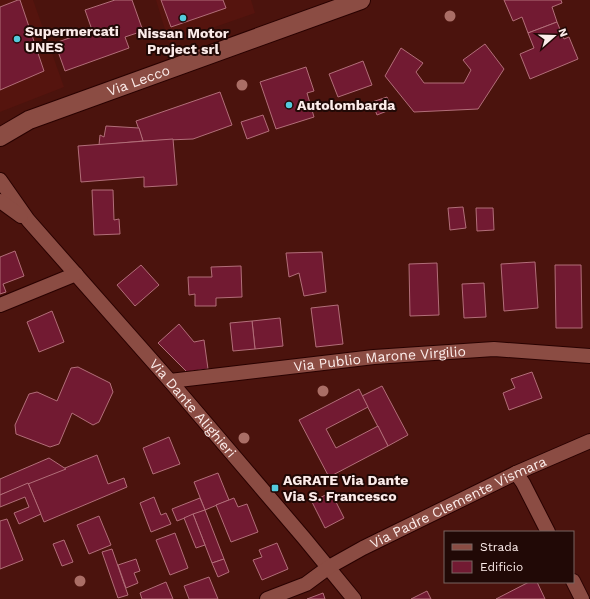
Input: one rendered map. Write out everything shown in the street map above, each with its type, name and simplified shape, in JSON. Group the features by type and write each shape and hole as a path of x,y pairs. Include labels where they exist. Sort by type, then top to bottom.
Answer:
{"street":[{"name":"Via Lecco","path":"0,137 29,120 361,0"},
{"name":"Via Lecco","path":"0,124 29,120"},
{"name":"Via Dante Alighieri","path":"0,180 28,220 170,381 329,567 354,599"},
{"name":"Via Dante Alighieri","path":"0,202 28,220"},
{"path":"0,305 76,274"},
{"name":"Via Publio Marone Virgilio","path":"170,381 374,357 494,349 590,356"},
{"name":"Via Padre Clemente Vismara","path":"267,599 306,584 329,567 364,548 516,473 590,441"},
{"path":"516,473 523,482 548,531"},
{"path":"574,583 582,599"}],"shaded area":[{"path":"0,0 33,0 64,87 0,112"},
{"path":"156,0 251,0 255,13 169,43"}],"building":[{"name":"Supermercati UNES","path":"20,0 44,71 0,90 0,7"},
{"path":"115,0 132,0 143,31 125,37 129,48 65,71 55,43 92,30 85,10"},
{"name":"Nissan Motor Project srl","path":"161,0 223,0 226,8 171,27"},
{"path":"504,0 561,0 562,3 552,7 557,22 528,33 522,17 513,21"},
{"path":"557,22 564,39 569,37 578,59 530,79 520,54 534,48 528,33"},
{"path":"485,44 504,69 478,109 414,112 385,76 401,48 423,63 416,72 424,83 464,83 471,70 463,60"},
{"path":"363,61 372,85 338,97 329,74"},
{"name":"Autolombarda","path":"306,67 314,91 307,93 314,117 276,129 260,82"},
{"path":"220,92 232,125 193,139 143,141 136,121"},
{"path":"387,97 392,109 377,115 372,102"},
{"path":"263,115 269,131 247,139 241,122"},
{"path":"106,126 139,128 143,141 99,145 100,135 104,137"},
{"path":"173,139 177,185 144,187 144,177 81,182 78,146"},
{"path":"92,190 113,190 114,220 119,219 120,234 94,235"},
{"path":"463,207 466,228 450,230 448,208"},
{"path":"476,208 493,208 494,230 477,231"},
{"path":"15,251 24,276 3,284 6,292 0,294 0,257"},
{"path":"322,252 326,292 304,296 299,273 289,277 286,253"},
{"path":"535,262 538,308 504,311 501,264"},
{"path":"437,263 439,315 410,316 409,264"},
{"path":"141,265 159,285 135,306 117,285"},
{"path":"555,265 581,265 582,328 556,328"},
{"path":"241,266 242,297 216,298 216,306 195,306 195,294 189,295 188,277 212,277 211,267"},
{"path":"484,283 486,317 464,318 462,284"},
{"path":"338,305 343,344 316,347 311,308"},
{"path":"52,311 64,342 39,352 27,322"},
{"path":"280,318 283,346 255,349 252,321"},
{"path":"252,321 255,349 233,351 230,323"},
{"path":"179,324 194,342 204,340 208,369 187,372 158,343"},
{"path":"78,367 110,383 113,392 99,422 93,425 72,413 59,444 50,447 16,434 15,425 29,394 37,392 57,401 71,368"},
{"path":"532,372 542,398 509,410 503,393 515,388 511,379"},
{"path":"382,386 408,435 388,446 362,396"},
{"path":"359,389 368,407 326,429 336,448 378,426 388,446 329,477 299,420"},
{"path":"169,437 180,464 153,474 143,448"},
{"path":"97,455 108,484 124,478 127,487 44,522 28,483"},
{"path":"49,458 66,469 0,495 0,479"},
{"path":"218,473 229,500 205,510 194,482"},
{"path":"28,483 41,514 19,524 14,513 29,507 25,497 0,507 0,495"},
{"path":"331,492 344,518 325,528 312,502"},
{"path":"154,497 161,515 166,513 171,524 151,532 140,503"},
{"path":"200,498 205,510 177,521 172,509"},
{"path":"234,498 238,507 247,504 258,532 231,542 216,505"},
{"path":"205,510 224,559 212,563 193,514"},
{"path":"193,514 205,545 196,548 184,518"},
{"path":"99,516 111,545 89,554 77,525"},
{"path":"7,519 23,560 0,569 0,521"},
{"path":"175,533 188,568 170,575 156,540"},
{"path":"64,540 73,562 62,566 53,544"},
{"path":"277,543 288,569 262,580 253,560 262,557 259,550"},
{"path":"112,549 128,595 118,598 102,552"},
{"path":"136,559 140,571 134,573 138,583 126,588 118,565"},
{"path":"224,559 229,572 218,577 212,563"},
{"path":"209,577 218,599 189,599 184,586"},
{"path":"166,582 173,599 142,599 140,593"},
{"path":"527,583 537,583 545,599 496,599"},
{"path":"427,591 431,599 411,599"},
{"path":"323,593 325,599 307,599"}],"place":[{"name":"Nissan Motor Project srl","path":"183,18"},
{"name":"Supermercati UNES","path":"17,39"},
{"name":"Autolombarda","path":"289,105"},
{"name":"AGRATE Via Dante Via S. Francesco","path":"275,488"}]}
